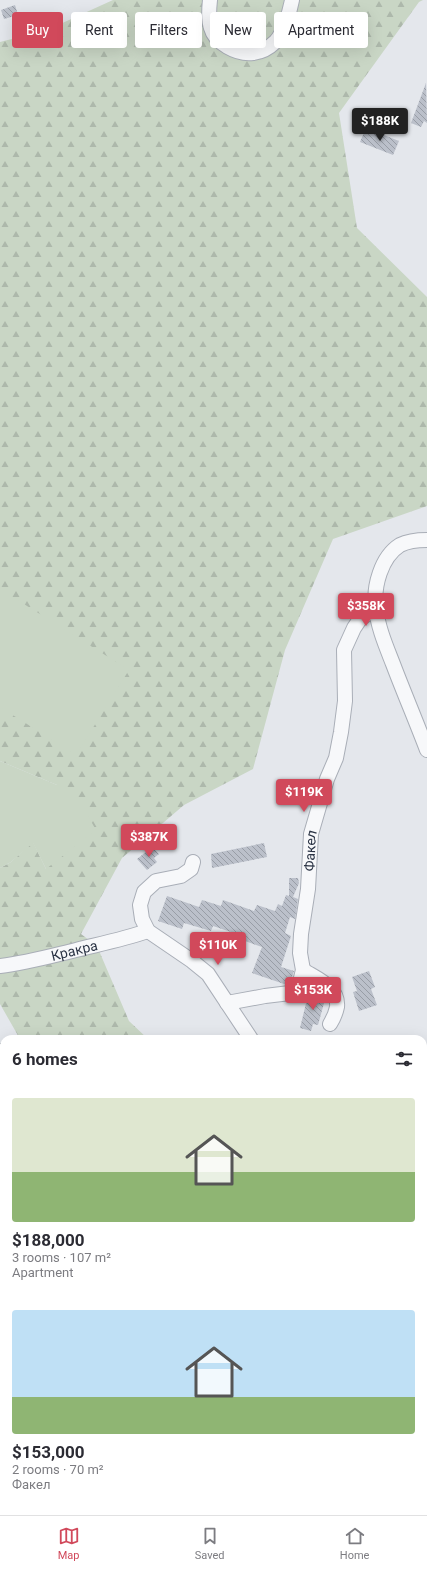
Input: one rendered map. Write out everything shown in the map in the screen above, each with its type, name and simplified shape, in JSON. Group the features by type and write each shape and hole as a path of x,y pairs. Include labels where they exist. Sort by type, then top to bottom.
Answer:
{"street":[{"path":"210,0 211,28 214,36 227,46 251,53 267,48 278,38 292,0"},
{"path":"427,540 416,540 399,546 386,560 381,569 378,583 376,608 381,632 427,750"},
{"name":"Факел","path":"227,1003 290,993 299,986 303,970 300,953 308,889 311,834 327,780 336,758 341,732 345,701 344,650 354,628 360,619 376,608"},
{"path":"193,862 191,869 181,876 156,881 144,892 140,905 142,919 148,931 192,961 208,974 248,1035"},
{"name":"Кракра","path":"0,966 46,957 148,931"},
{"path":"303,970 331,988 336,995 337,1007 330,1024"}],"green space":[{"path":"113,0 423,0 419,2 339,113 357,228 427,297 427,506 333,539 285,650 253,769 184,805 122,858 81,934 97,946 129,1021 144,1035 18,1035 0,1004 0,868 11,862 33,842 46,869 57,785 0,761 0,42 12,39 12,48 63,48 63,23 71,19 71,48 127,48 127,12 87,12"},
{"path":"0,589 129,670 76,755 0,707"},
{"path":"0,761 57,785 88,816 96,830 46,869 33,843 11,862 0,868"}],"building":[{"path":"15,5 17,12 12,12 12,17 4,19 1,10"},
{"path":"426,83 427,123 424,121 421,127 411,123"},
{"path":"366,128 399,141 393,155 360,142"},
{"path":"264,843 267,857 212,868 211,854"},
{"path":"152,847 159,854 154,858 157,862 147,870 137,859"},
{"path":"289,878 298,878 299,883 293,897 298,899 295,919 290,917 285,933 291,936 281,967 294,971 290,983 287,985 252,973 262,947 245,941 246,937 213,926 211,931 184,923 182,929 158,921 167,896 199,907 202,900 221,906 223,900 254,911 257,905 275,911 278,904 282,906 286,895 289,896"},
{"path":"369,971 375,987 371,989 377,1005 359,1011 353,992 357,991 352,977"},
{"path":"309,991 326,996 318,1025 313,1024 311,1031 300,1028"}]}
